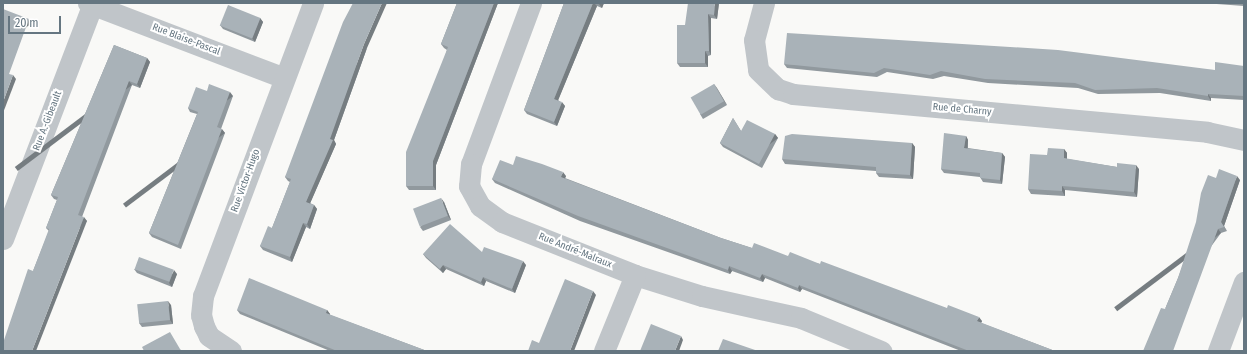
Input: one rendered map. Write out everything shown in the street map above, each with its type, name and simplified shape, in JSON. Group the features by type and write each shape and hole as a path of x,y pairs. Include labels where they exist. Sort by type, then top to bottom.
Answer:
{"street":[{"name":"Rue Victor-Hugo","path":"231,351 209,336 201,306 313,3"},
{"name":"Rue André-Malraux","path":"532,3 472,164 469,186 480,206 502,222 635,275 702,296 800,318 882,351"},
{"name":"Rue de Charny","path":"764,3 754,40 758,70 778,89 793,94 1206,132 1244,140"},
{"name":"Rue Blaise-Pascal","path":"91,4 284,78"},
{"name":"Rue A.-Gibeault","path":"3,239 91,4"},
{"path":"604,351 635,275"},
{"path":"1218,351 1244,282"}],"building":[{"path":"353,3 382,3 364,44 330,139 333,140 306,202 314,205 307,224 303,223 290,257 260,246 268,226 272,228 291,179 285,177 343,22"},
{"path":"457,3 494,3 433,161 433,186 406,186 406,152 448,47 441,44"},
{"path":"564,3 593,3 554,99 562,102 554,122 524,110"},
{"path":"688,3 715,3 714,15 708,14 709,51 705,51 705,63 677,63 677,25 685,25"},
{"path":"228,5 260,18 252,39 220,25"},
{"path":"3,9 29,19 9,74 13,75 3,102"},
{"path":"787,33 1058,50 1215,70 1215,62 1244,66 1244,96 1208,94 1208,96 1157,88 1095,90 1075,83 985,79 941,71 930,75 884,68 874,73 784,64"},
{"path":"114,45 147,58 137,84 129,81 78,215 84,217 32,351 3,351 3,343 28,269 33,271 49,229 46,228 58,197 51,195"},
{"path":"209,84 230,92 217,127 222,129 178,245 149,233 198,112 188,108 196,87 207,91"},
{"path":"714,84 724,101 701,115 691,98"},
{"path":"733,118 741,131 747,120 775,134 759,164 720,143"},
{"path":"944,133 966,136 964,148 1002,153 1000,180 980,178 980,173 941,169"},
{"path":"792,134 912,143 910,175 876,173 876,167 782,159 785,136"},
{"path":"1048,148 1064,149 1064,158 1117,167 1117,163 1136,165 1134,192 1062,186 1062,191 1028,189 1030,154 1047,155"},
{"path":"516,156 563,172 561,177 721,238 752,248 754,243 788,256 790,252 820,264 821,261 947,308 948,305 979,317 977,321 1055,351 969,351 799,285 798,288 762,274 760,278 729,266 728,270 578,216 492,179 500,160 513,165"},
{"path":"1219,169 1237,176 1221,222 1224,227 1218,229 1173,351 1143,351 1161,308 1165,309 1178,278 1196,222 1201,193 1208,175 1216,178"},
{"path":"441,198 448,216 420,226 413,209"},
{"path":"450,224 482,252 484,247 523,261 512,289 483,277 481,282 443,265 440,269 423,254"},
{"path":"139,257 174,270 169,282 135,269"},
{"path":"249,278 327,310 326,313 427,351 337,351 237,310"},
{"path":"565,279 593,291 570,351 528,351 532,340 539,343"},
{"path":"168,301 170,320 139,323 137,304"},
{"path":"651,324 681,336 675,351 640,351"},
{"path":"170,332 182,351 144,351 142,347"},
{"path":"723,339 758,351 718,351"}]}
